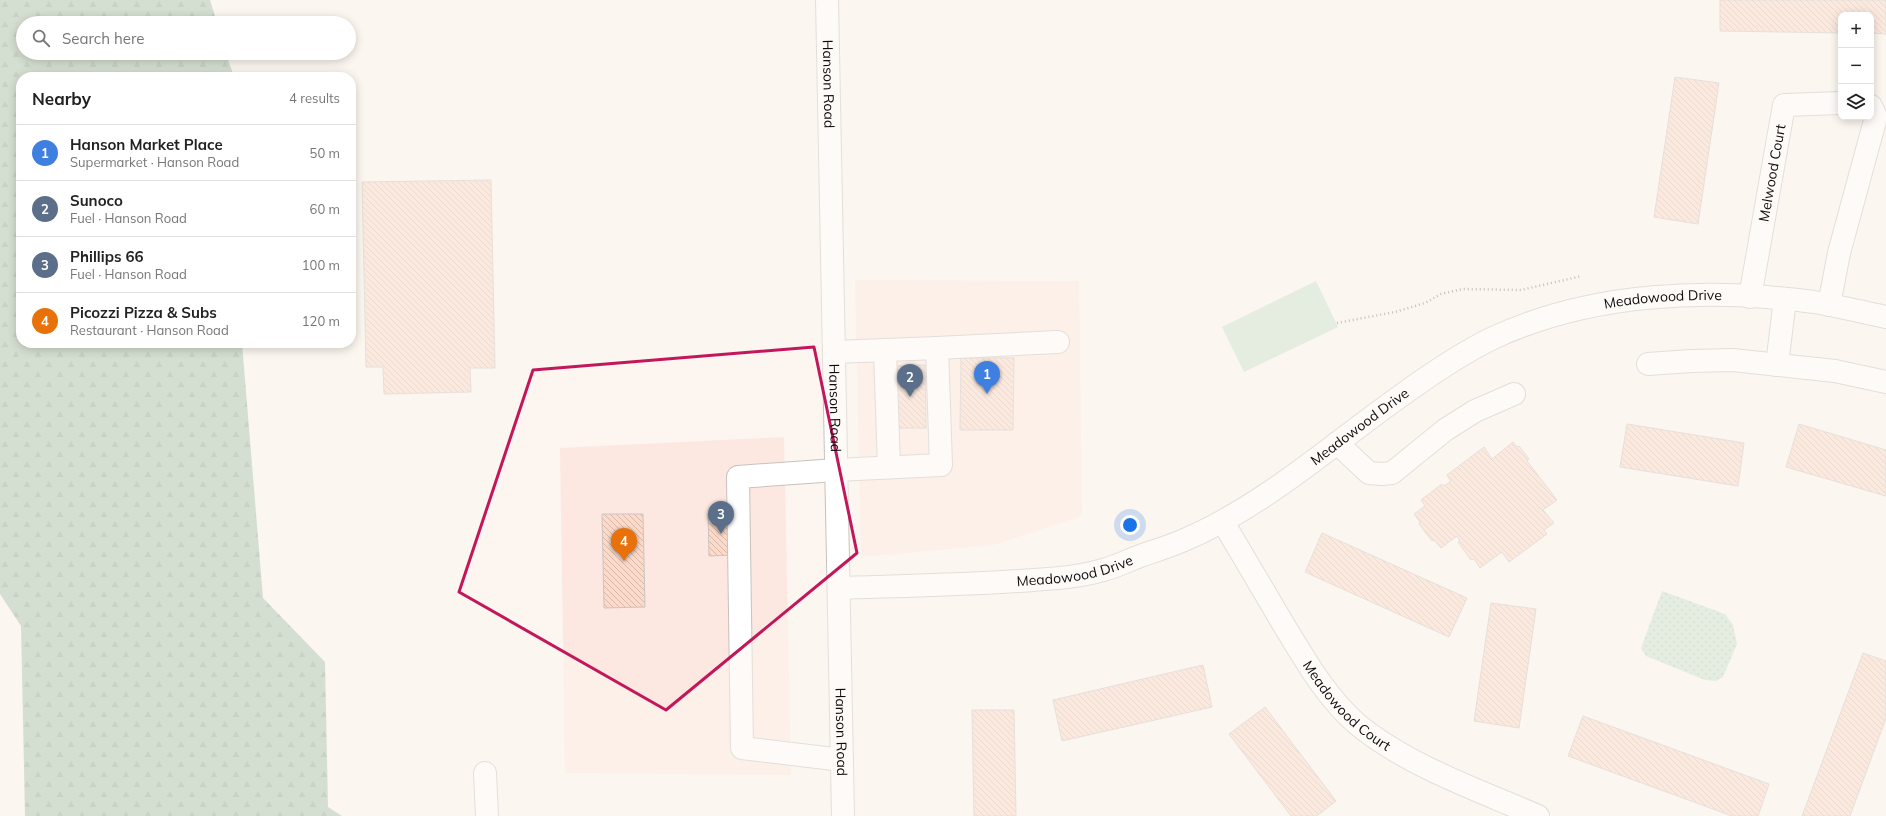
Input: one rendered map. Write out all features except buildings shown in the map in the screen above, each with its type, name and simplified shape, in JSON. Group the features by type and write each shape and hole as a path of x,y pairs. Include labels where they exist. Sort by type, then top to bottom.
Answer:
{"street":[{"name":"Hanson Road","path":"827,0 843,816"},
{"name":"Melwood Court","path":"1750,297 1784,105 1838,103"},
{"path":"1830,305 1839,253 1876,117 1874,113"},
{"name":"Meadowood Drive","path":"839,588 1000,582 1076,576 1104,570 1181,541 1223,522 1278,485 1404,393 1491,339 1524,325 1601,304 1646,298 1690,296 1750,297 1786,299 1830,305 1886,317"},
{"path":"1777,365 1786,299"},
{"path":"834,352 1058,342"},
{"path":"842,760 742,748 738,477 836,470 941,465 937,348"},
{"path":"885,350 889,467"},
{"path":"1648,364 1691,360 1733,360 1835,371 1886,382"},
{"path":"1336,443 1369,473 1392,473 1446,430 1475,411 1514,394"},
{"name":"Meadowood Court","path":"1223,522 1311,671 1334,700 1357,724 1383,742 1412,759 1461,783 1538,816"},
{"path":"485,773 487,816"}],"path":[{"path":"1337,323 1395,312 1425,303 1441,294 1463,289 1521,290 1582,276"}],"highlighted area":[{"path":"814,347 857,553 666,710 459,592 533,370"}],"shaded area":[{"path":"855,280 1079,281 1082,516 993,545 861,557"},
{"path":"784,437 791,775 565,773 560,448"}],"green space":[{"path":"0,0 210,0 215,16 16,16 16,60 228,60 232,72 16,72 16,348 242,348 263,598 325,662 328,807 342,816 25,816 21,626 0,594"},
{"path":"1316,281 1338,327 1244,372 1222,327"},
{"path":"1662,591 1725,614 1733,625 1737,644 1723,677 1716,681 1705,680 1646,656 1641,648"}],"place":[{"name":"Hanson Market Place","path":"987,394"},
{"name":"Sunoco","path":"910,397"},
{"name":"Phillips 66","path":"721,534"},
{"name":"Picozzi Pizza & Subs","path":"624,561"}]}
